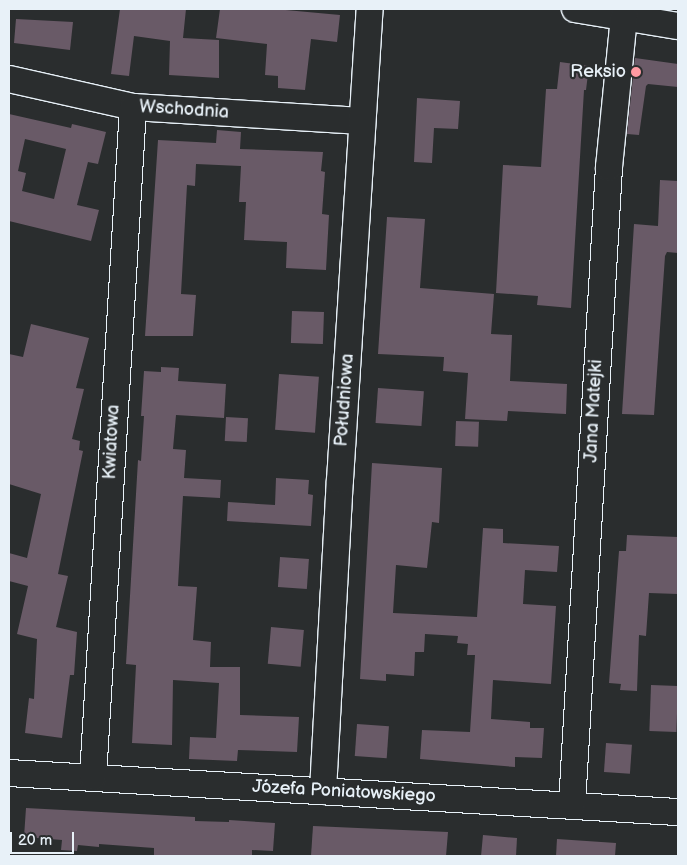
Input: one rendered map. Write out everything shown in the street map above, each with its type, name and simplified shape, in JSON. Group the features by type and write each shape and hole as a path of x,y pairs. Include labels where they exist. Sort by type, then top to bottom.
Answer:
{"street":[{"name":"Południowa","path":"323,791 370,9"},
{"path":"575,9 678,26"},
{"name":"Jana Matejki","path":"572,805 608,167 624,17"},
{"name":"Wschodnia","path":"9,79 132,107 362,121"},
{"name":"Kwiatowa","path":"93,777 132,107"},
{"name":"Józefa Poniatowskiego","path":"9,773 678,812"}],"building":[{"path":"120,9 186,9 183,38 219,40 219,78 169,75 170,41 134,36 129,76 111,74"},
{"path":"220,9 275,9 340,15 337,42 311,39 305,90 278,88 278,76 265,75 267,44 216,38"},
{"path":"16,19 73,22 70,50 14,43"},
{"path":"635,58 678,64 678,87 648,84 646,86 639,135 627,134"},
{"path":"560,62 589,66 586,90 584,90 571,308 537,305 538,296 496,293 503,165 541,167 546,89 557,89"},
{"path":"417,98 460,101 458,129 434,128 432,163 414,162"},
{"path":"9,114 71,128 72,124 106,132 98,164 88,162 77,205 99,210 91,241 9,221","holes":["25,139 66,149 54,199 22,191 26,173 18,171"]},
{"path":"217,130 241,132 240,149 323,152 321,171 325,172 322,214 329,215 326,270 286,268 287,242 244,240 246,202 239,202 241,166 196,164 195,186 187,185 181,294 196,295 193,336 145,336 158,140 216,143"},
{"path":"660,180 678,181 678,253 667,252 665,256 654,415 622,414 634,224 658,226"},
{"path":"387,217 425,219 420,288 494,294 491,334 512,335 510,381 567,384 566,414 508,411 507,421 465,419 468,373 443,371 444,357 378,354"},
{"path":"292,311 324,312 323,344 291,343"},
{"path":"31,324 89,338 76,388 84,389 72,439 80,441 79,450 83,451 58,574 68,576 56,627 77,632 74,675 70,675 62,738 25,733 29,698 34,699 37,639 17,634 28,586 9,581 9,553 27,558 41,494 9,484 9,354 23,357"},
{"path":"161,367 179,368 178,381 226,384 224,418 176,415 173,449 186,450 184,478 221,480 220,498 183,496 178,586 197,587 193,640 211,642 210,667 240,667 240,715 299,717 297,752 238,750 237,761 189,759 190,737 216,738 219,683 173,680 172,745 132,743 136,665 126,664 138,460 141,461 144,416 141,416 144,371 161,372"},
{"path":"279,374 319,377 315,433 275,430"},
{"path":"378,388 424,391 421,426 376,423"},
{"path":"226,417 248,418 247,442 225,441"},
{"path":"456,421 479,422 478,447 455,446"},
{"path":"372,463 442,468 439,523 432,522 427,568 396,565 393,613 477,617 483,528 503,529 503,543 559,546 557,572 525,570 523,604 556,606 551,684 493,680 491,719 530,722 530,728 544,728 542,758 515,757 515,767 420,759 422,730 470,732 475,655 467,655 468,644 457,643 458,636 425,634 424,652 415,652 414,676 386,674 386,681 360,679"},
{"path":"276,478 309,480 308,494 313,495 311,526 227,521 228,502 275,505"},
{"path":"627,535 678,537 678,594 649,593 646,636 639,635 637,691 620,690 621,684 609,683 619,551 626,551"},
{"path":"280,557 309,559 307,589 278,587"},
{"path":"271,627 304,630 301,667 268,664"},
{"path":"651,685 678,686 676,732 649,731"},
{"path":"357,724 389,726 387,758 355,756"},
{"path":"606,743 632,745 630,774 604,772"},
{"path":"26,808 195,817 195,821 229,822 229,820 275,823 273,851 252,850 252,856 154,856 154,848 99,844 99,847 78,845 77,851 61,850 62,840 24,837"},
{"path":"313,826 448,832 446,856 311,856"},
{"path":"483,835 517,838 516,856 481,856"},
{"path":"557,839 616,843 615,856 556,856"}],"place":[{"name":"Reksio","path":"636,72"}]}
